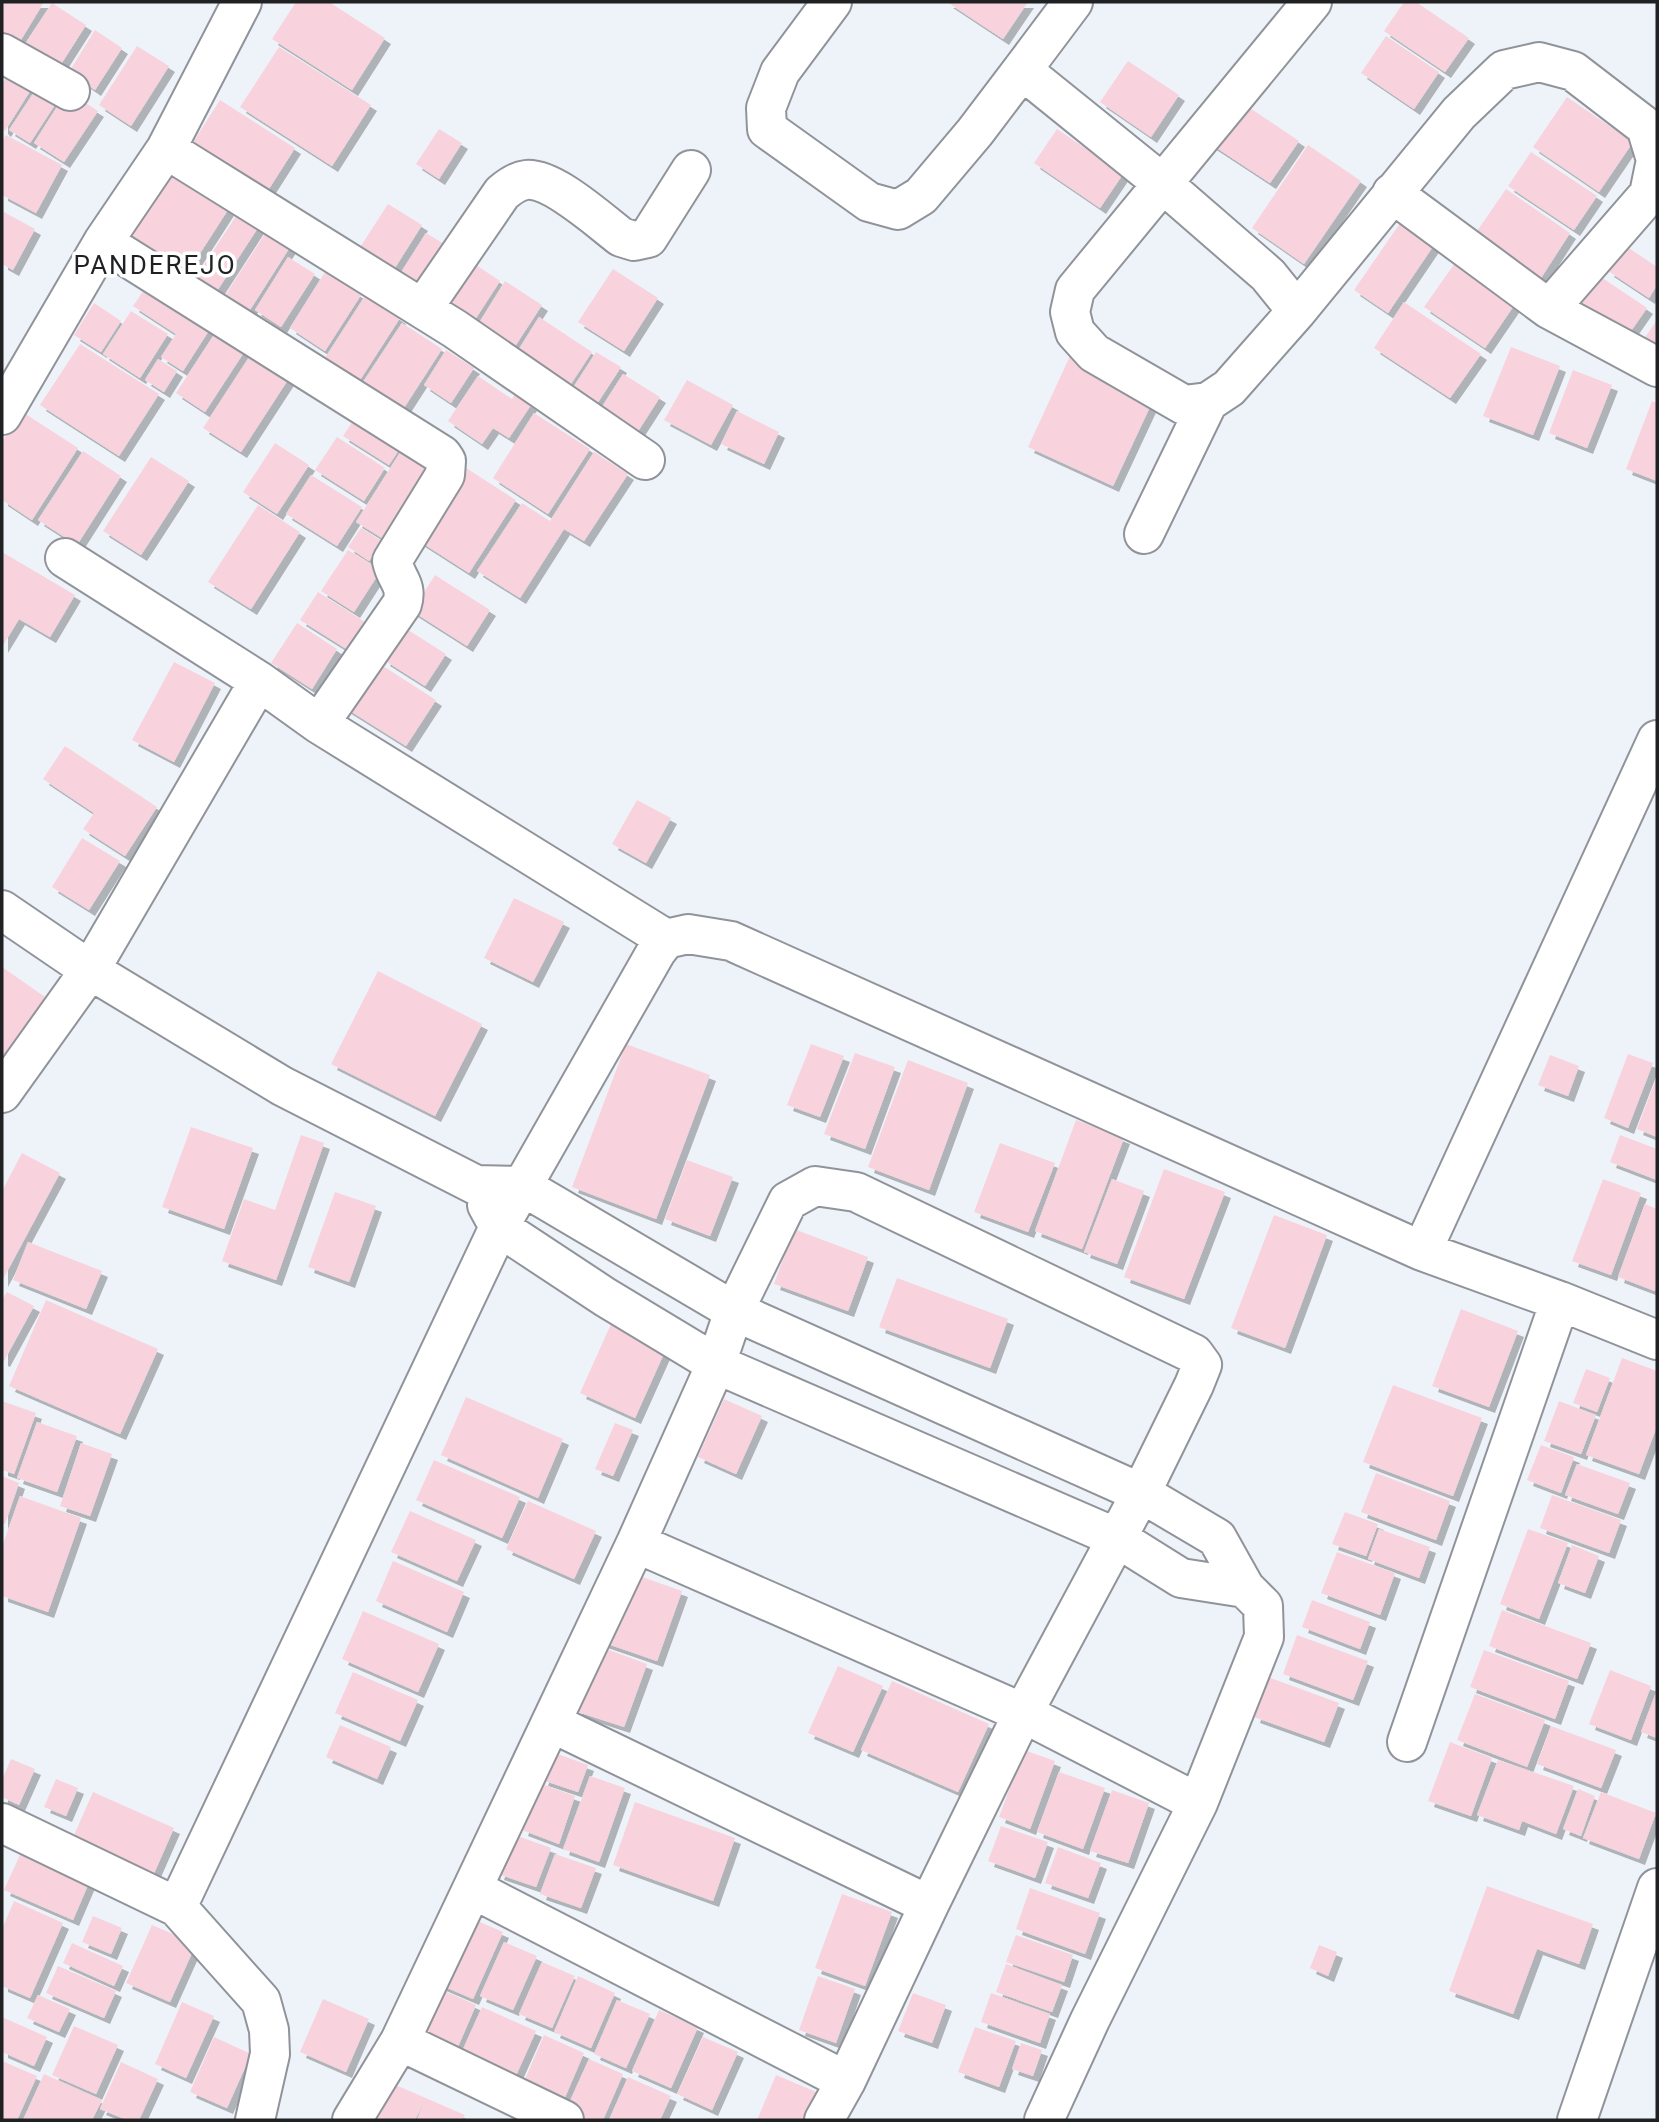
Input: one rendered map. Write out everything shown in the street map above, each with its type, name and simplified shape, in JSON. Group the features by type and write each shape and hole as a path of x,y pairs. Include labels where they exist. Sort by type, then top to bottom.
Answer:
{"street":[{"path":"2,415 103,242 166,149 242,2"},
{"path":"832,2 780,72 766,107 767,129 869,202 898,210 921,196 975,132 1073,2"},
{"path":"1312,2 1075,289 1070,312 1075,332 1094,353 1184,405 1208,402 1229,388 1297,310 1459,113 1504,70 1539,62 1573,71 1646,127 1656,160 1649,194 1549,309"},
{"path":"2,53 70,91"},
{"path":"1022,70 1162,183 1268,275 1297,310"},
{"path":"166,149 423,309 645,460"},
{"path":"423,309 502,193 512,185 528,179 552,186 621,237 634,241 648,238 691,170"},
{"path":"1392,193 1549,309 1657,368"},
{"path":"103,242 442,455 446,461 445,475 392,561 395,573 403,583 405,593 401,604 319,724"},
{"path":"1144,534 1208,402"},
{"path":"65,558 259,681 319,724 666,939"},
{"path":"2,1093 90,970 259,681"},
{"path":"1422,1251 1657,740"},
{"path":"2,910 90,970 282,1086 476,1185 522,1186 734,1311 1141,1493 1217,1538 1245,1588 1263,1606 1264,1637 1198,1803 1090,2020 1044,2120"},
{"path":"177,1908 499,1227 656,952 666,939 688,934 730,941 1422,1251 1560,1301 1657,1340"},
{"path":"476,1185 499,1227 605,1297 716,1364 1117,1538 1181,1578 1245,1588"},
{"path":"352,2120 400,2041 552,1723 716,1364 734,1311 789,1201 815,1186 856,1192 1194,1354 1202,1365 1141,1493 1023,1713 846,2081 824,2120"},
{"path":"1407,1742 1560,1301"},
{"path":"636,1543 1023,1713 1198,1803"},
{"path":"552,1723 929,1905"},
{"path":"2,1823 177,1908 261,2001 269,2030 270,2054 255,2120"},
{"path":"473,1888 846,2081"},
{"path":"1577,2120 1657,1888"},
{"path":"400,2041 564,2120"}],"building":[{"path":"2,2 44,2 19,43 2,31"},
{"path":"296,2 329,2 385,38 352,90 272,39"},
{"path":"947,2 1028,2 1003,39"},
{"path":"1404,2 1416,2 1469,38 1445,72 1384,31"},
{"path":"52,3 86,25 56,72 21,50"},
{"path":"95,30 122,48 95,90 69,72"},
{"path":"1386,36 1439,72 1414,109 1361,73"},
{"path":"137,46 169,66 131,126 99,105"},
{"path":"279,47 371,105 332,166 240,107"},
{"path":"1128,61 1179,95 1151,137 1100,102"},
{"path":"9,73 32,88 5,131 2,128 2,84"},
{"path":"42,80 62,94 30,143 9,130"},
{"path":"67,91 98,111 64,162 34,143"},
{"path":"1567,97 1633,142 1599,192 1533,147"},
{"path":"1235,98 1299,141 1270,183 1206,141"},
{"path":"220,100 295,148 265,195 190,147"},
{"path":"439,129 462,143 439,179 416,164"},
{"path":"1057,129 1123,174 1100,208 1034,163"},
{"path":"6,135 62,165 36,213 2,195 2,142"},
{"path":"1308,145 1361,181 1304,264 1252,228"},
{"path":"1531,152 1597,196 1574,230 1508,186"},
{"path":"174,165 233,202 188,272 129,235"},
{"path":"1506,189 1570,233 1541,278 1475,234"},
{"path":"388,204 422,225 393,271 359,249"},
{"path":"240,210 261,223 217,291 196,277"},
{"path":"2,211 35,229 13,270 2,264"},
{"path":"1405,216 1438,239 1388,313 1354,290"},
{"path":"268,229 292,244 248,313 224,297"},
{"path":"426,233 454,250 427,292 400,274"},
{"path":"1626,246 1657,267 1657,285 1649,298 1608,271"},
{"path":"288,257 315,274 281,327 255,310"},
{"path":"467,259 500,281 469,329 436,307"},
{"path":"1455,263 1515,304 1485,348 1424,307"},
{"path":"613,269 658,298 624,351 578,322"},
{"path":"325,272 361,295 325,351 290,328"},
{"path":"1598,275 1647,308 1624,341 1575,308"},
{"path":"153,277 217,318 183,371 161,357 176,334 133,306"},
{"path":"505,281 542,305 510,354 474,331"},
{"path":"365,296 400,318 360,380 325,358"},
{"path":"1404,302 1481,354 1450,398 1374,348"},
{"path":"94,303 121,321 101,352 74,335"},
{"path":"131,311 168,334 140,378 103,354"},
{"path":"539,317 592,352 567,390 514,357"},
{"path":"1657,320 1657,358 1639,346"},
{"path":"223,321 252,340 205,412 176,393"},
{"path":"402,323 442,349 402,411 361,385"},
{"path":"80,344 159,394 119,456 40,405"},
{"path":"257,345 295,369 241,452 203,428"},
{"path":"1511,347 1560,366 1533,435 1483,416"},
{"path":"446,350 474,368 451,403 424,385"},
{"path":"596,352 621,367 593,410 569,394"},
{"path":"1070,356 1155,396 1113,486 1028,447"},
{"path":"158,359 177,371 164,392 145,380"},
{"path":"1573,370 1612,385 1587,448 1549,433"},
{"path":"623,374 660,397 635,436 598,413"},
{"path":"478,376 512,399 515,394 531,405 509,438 493,428 482,444 448,421"},
{"path":"687,380 733,405 711,445 664,420"},
{"path":"1652,401 1657,403 1657,481 1626,469"},
{"path":"362,407 408,436 389,465 343,436"},
{"path":"21,411 78,448 32,520 2,500 2,442"},
{"path":"737,411 779,432 764,464 721,444"},
{"path":"534,413 590,449 548,514 493,478"},
{"path":"337,437 385,468 364,501 315,470"},
{"path":"408,440 442,463 390,543 356,522"},
{"path":"275,443 309,465 277,514 243,492"},
{"path":"83,451 121,476 77,545 38,520"},
{"path":"594,452 628,474 584,541 564,529 520,598 477,571 522,503 550,521"},
{"path":"151,457 189,481 141,555 103,531"},
{"path":"463,466 516,500 469,573 416,539"},
{"path":"311,475 362,507 337,546 286,514"},
{"path":"258,505 300,532 251,609 208,582"},
{"path":"361,528 382,541 369,561 348,547"},
{"path":"348,550 381,570 354,612 321,591"},
{"path":"2,552 75,595 50,637 19,619 2,647"},
{"path":"435,575 490,610 467,646 412,611"},
{"path":"318,592 365,622 348,650 300,620"},
{"path":"297,623 337,649 312,689 271,663"},
{"path":"405,628 446,654 425,686 384,660"},
{"path":"369,657 436,700 406,746 339,704"},
{"path":"174,662 215,683 174,762 132,740"},
{"path":"65,746 157,807 125,856 83,829 94,813 43,779"},
{"path":"637,800 671,818 646,863 612,844"},
{"path":"82,838 120,861 89,910 52,887"},
{"path":"514,898 564,922 533,982 484,958"},
{"path":"2,967 48,999 2,1066"},
{"path":"378,971 482,1024 435,1116 331,1064"},
{"path":"626,1044 710,1075 656,1219 572,1187"},
{"path":"811,1044 844,1056 820,1117 787,1105"},
{"path":"855,1053 895,1067 865,1149 824,1134"},
{"path":"1628,1054 1653,1063 1628,1128 1604,1118"},
{"path":"1550,1055 1579,1066 1568,1096 1538,1085"},
{"path":"908,1060 968,1083 929,1190 868,1167"},
{"path":"1657,1076 1657,1137 1637,1129"},
{"path":"1076,1120 1124,1138 1082,1249 1035,1231"},
{"path":"191,1127 253,1148 224,1229 162,1207"},
{"path":"301,1135 324,1143 276,1280 222,1261 244,1199 275,1210"},
{"path":"1620,1135 1657,1149 1657,1180 1610,1162"},
{"path":"1000,1143 1055,1163 1028,1232 974,1212"},
{"path":"22,1153 60,1173 2,1281 2,1191"},
{"path":"687,1160 733,1177 710,1236 665,1219"},
{"path":"1164,1169 1225,1192 1184,1299 1124,1277"},
{"path":"1112,1179 1144,1191 1117,1264 1084,1252"},
{"path":"1603,1179 1641,1193 1611,1275 1572,1261"},
{"path":"335,1192 376,1206 349,1282 308,1267"},
{"path":"1645,1204 1657,1209 1655,1291 1618,1277"},
{"path":"1274,1215 1327,1235 1285,1348 1231,1328"},
{"path":"794,1229 868,1257 848,1311 774,1284"},
{"path":"28,1242 102,1271 86,1309 13,1280"},
{"path":"897,1278 1008,1319 990,1368 879,1327"},
{"path":"7,1292 34,1306 4,1361 2,1300"},
{"path":"46,1300 158,1349 120,1434 9,1386"},
{"path":"1461,1309 1518,1331 1489,1407 1432,1386"},
{"path":"611,1324 666,1349 635,1418 580,1393"},
{"path":"1622,1358 1657,1371 1657,1426 1639,1474 1586,1455"},
{"path":"1586,1369 1610,1378 1597,1412 1573,1403"},
{"path":"1393,1385 1482,1418 1453,1496 1363,1462"},
{"path":"466,1397 563,1439 538,1498 441,1455"},
{"path":"724,1399 762,1416 736,1474 698,1457"},
{"path":"2,1401 36,1413 14,1474 2,1470"},
{"path":"1559,1401 1596,1415 1581,1454 1544,1441"},
{"path":"37,1422 77,1436 57,1492 17,1478"},
{"path":"615,1423 633,1430 613,1476 595,1469"},
{"path":"81,1443 112,1454 90,1516 60,1506"},
{"path":"1541,1445 1574,1457 1561,1493 1527,1480"},
{"path":"434,1460 520,1497 502,1538 416,1500"},
{"path":"1577,1464 1630,1483 1618,1514 1565,1495"},
{"path":"1376,1473 1450,1501 1436,1540 1361,1512"},
{"path":"2,1476 19,1483 5,1524 2,1523"},
{"path":"1552,1495 1621,1520 1609,1553 1540,1528"},
{"path":"20,1496 81,1518 48,1612 2,1596 2,1547"},
{"path":"528,1501 596,1531 574,1579 506,1549"},
{"path":"410,1511 476,1540 457,1581 391,1552"},
{"path":"1345,1512 1378,1524 1366,1556 1332,1544"},
{"path":"1379,1529 1430,1547 1419,1578 1368,1559"},
{"path":"1528,1529 1568,1543 1539,1619 1500,1604"},
{"path":"1572,1545 1599,1556 1585,1593 1558,1583"},
{"path":"1337,1552 1395,1573 1380,1615 1321,1593"},
{"path":"393,1561 464,1592 447,1632 376,1601"},
{"path":"628,1572 682,1591 657,1661 602,1642"},
{"path":"1312,1600 1370,1622 1360,1649 1302,1627"},
{"path":"1502,1610 1591,1643 1577,1679 1489,1646"},
{"path":"363,1611 439,1644 418,1692 342,1659"},
{"path":"1297,1635 1368,1661 1353,1700 1283,1674"},
{"path":"598,1646 647,1664 624,1727 575,1711"},
{"path":"1484,1650 1569,1681 1555,1719 1470,1687"},
{"path":"838,1666 883,1686 853,1752 808,1733"},
{"path":"1610,1670 1651,1686 1631,1740 1589,1724"},
{"path":"353,1672 418,1700 400,1741 335,1713"},
{"path":"1268,1677 1339,1703 1324,1742 1254,1717"},
{"path":"892,1681 989,1724 958,1792 861,1750"},
{"path":"1657,1690 1657,1738 1641,1732"},
{"path":"1475,1694 1545,1720 1527,1767 1457,1740"},
{"path":"340,1725 391,1747 377,1779 326,1757"},
{"path":"1551,1726 1616,1750 1601,1788 1537,1764"},
{"path":"1450,1742 1492,1758 1471,1816 1428,1801"},
{"path":"1024,1750 1055,1761 1030,1829 999,1817"},
{"path":"552,1752 588,1765 578,1792 542,1780"},
{"path":"11,1759 35,1769 19,1805 2,1797 2,1780"},
{"path":"1498,1760 1574,1786 1556,1834 1522,1821 1519,1830 1477,1815"},
{"path":"1059,1772 1105,1788 1083,1849 1037,1832"},
{"path":"590,1776 625,1788 599,1862 563,1849"},
{"path":"56,1779 78,1788 66,1816 44,1807"},
{"path":"539,1783 575,1796 559,1844 522,1830"},
{"path":"1578,1789 1595,1796 1581,1836 1563,1829"},
{"path":"1112,1790 1149,1803 1128,1863 1090,1851"},
{"path":"93,1792 174,1828 152,1878 71,1842"},
{"path":"1601,1792 1656,1813 1639,1859 1583,1838"},
{"path":"635,1802 735,1838 713,1901 613,1865"},
{"path":"1001,1826 1048,1842 1035,1878 988,1861"},
{"path":"512,1834 551,1848 536,1887 498,1874"},
{"path":"1058,1847 1101,1863 1088,1898 1045,1883"},
{"path":"23,1848 91,1878 73,1920 4,1890"},
{"path":"555,1854 596,1868 581,1908 540,1894"},
{"path":"1487,1886 1593,1924 1579,1964 1537,1949 1513,2014 1449,1991"},
{"path":"1030,1888 1100,1913 1085,1954 1016,1929"},
{"path":"842,1894 892,1912 865,1986 815,1968"},
{"path":"14,1901 63,1923 30,1998 2,1986 2,1929"},
{"path":"93,1916 122,1928 111,1954 82,1942"},
{"path":"468,1917 503,1932 473,1999 438,1984"},
{"path":"152,1925 196,1944 170,2002 126,1983"},
{"path":"1016,1935 1073,1955 1064,1982 1006,1962"},
{"path":"504,1942 537,1956 513,2010 480,1996"},
{"path":"72,1943 123,1966 114,1986 63,1963"},
{"path":"1319,1945 1337,1952 1328,1976 1310,1968"},
{"path":"542,1962 575,1976 552,2028 519,2014"},
{"path":"1006,1964 1062,1985 1052,2012 996,1992"},
{"path":"58,1966 116,1991 104,2018 46,1993"},
{"path":"578,1976 615,1993 591,2048 554,2032"},
{"path":"818,1976 855,1989 836,2043 799,2030"},
{"path":"433,1986 476,2005 454,2056 410,2037"},
{"path":"913,1993 946,2005 932,2043 898,2031"},
{"path":"991,1993 1050,2014 1040,2043 981,2022"},
{"path":"38,1995 70,2009 59,2032 27,2018"},
{"path":"323,1999 369,2019 346,2072 300,2052"},
{"path":"617,2000 650,2014 626,2068 594,2054"},
{"path":"182,2002 214,2016 186,2078 155,2064"},
{"path":"482,2007 536,2031 514,2080 460,2056"},
{"path":"659,2010 698,2027 671,2088 632,2071"},
{"path":"2,2017 47,2037 34,2066 2,2052"},
{"path":"74,2026 118,2045 96,2094 52,2075"},
{"path":"975,2027 1016,2041 999,2087 958,2072"},
{"path":"544,2035 584,2053 563,2102 523,2084"},
{"path":"214,2037 251,2054 227,2108 190,2092"},
{"path":"703,2037 738,2052 712,2110 677,2094"},
{"path":"1021,2043 1042,2050 1033,2076 1012,2069"},
{"path":"589,2059 623,2074 603,2120 585,2120 565,2112"},
{"path":"2,2061 37,2076 17,2120 2,2120"},
{"path":"121,2062 158,2079 139,2120 127,2120 100,2109"},
{"path":"44,2074 102,2100 92,2120 23,2120"},
{"path":"776,2075 821,2094 809,2120 757,2120"},
{"path":"628,2077 671,2096 660,2120 609,2120"},
{"path":"384,2080 465,2115 462,2120 417,2120 423,2104 415,2120 366,2120"}],"district":[{"name":"PANDEREJO","path":"155,265"}]}
